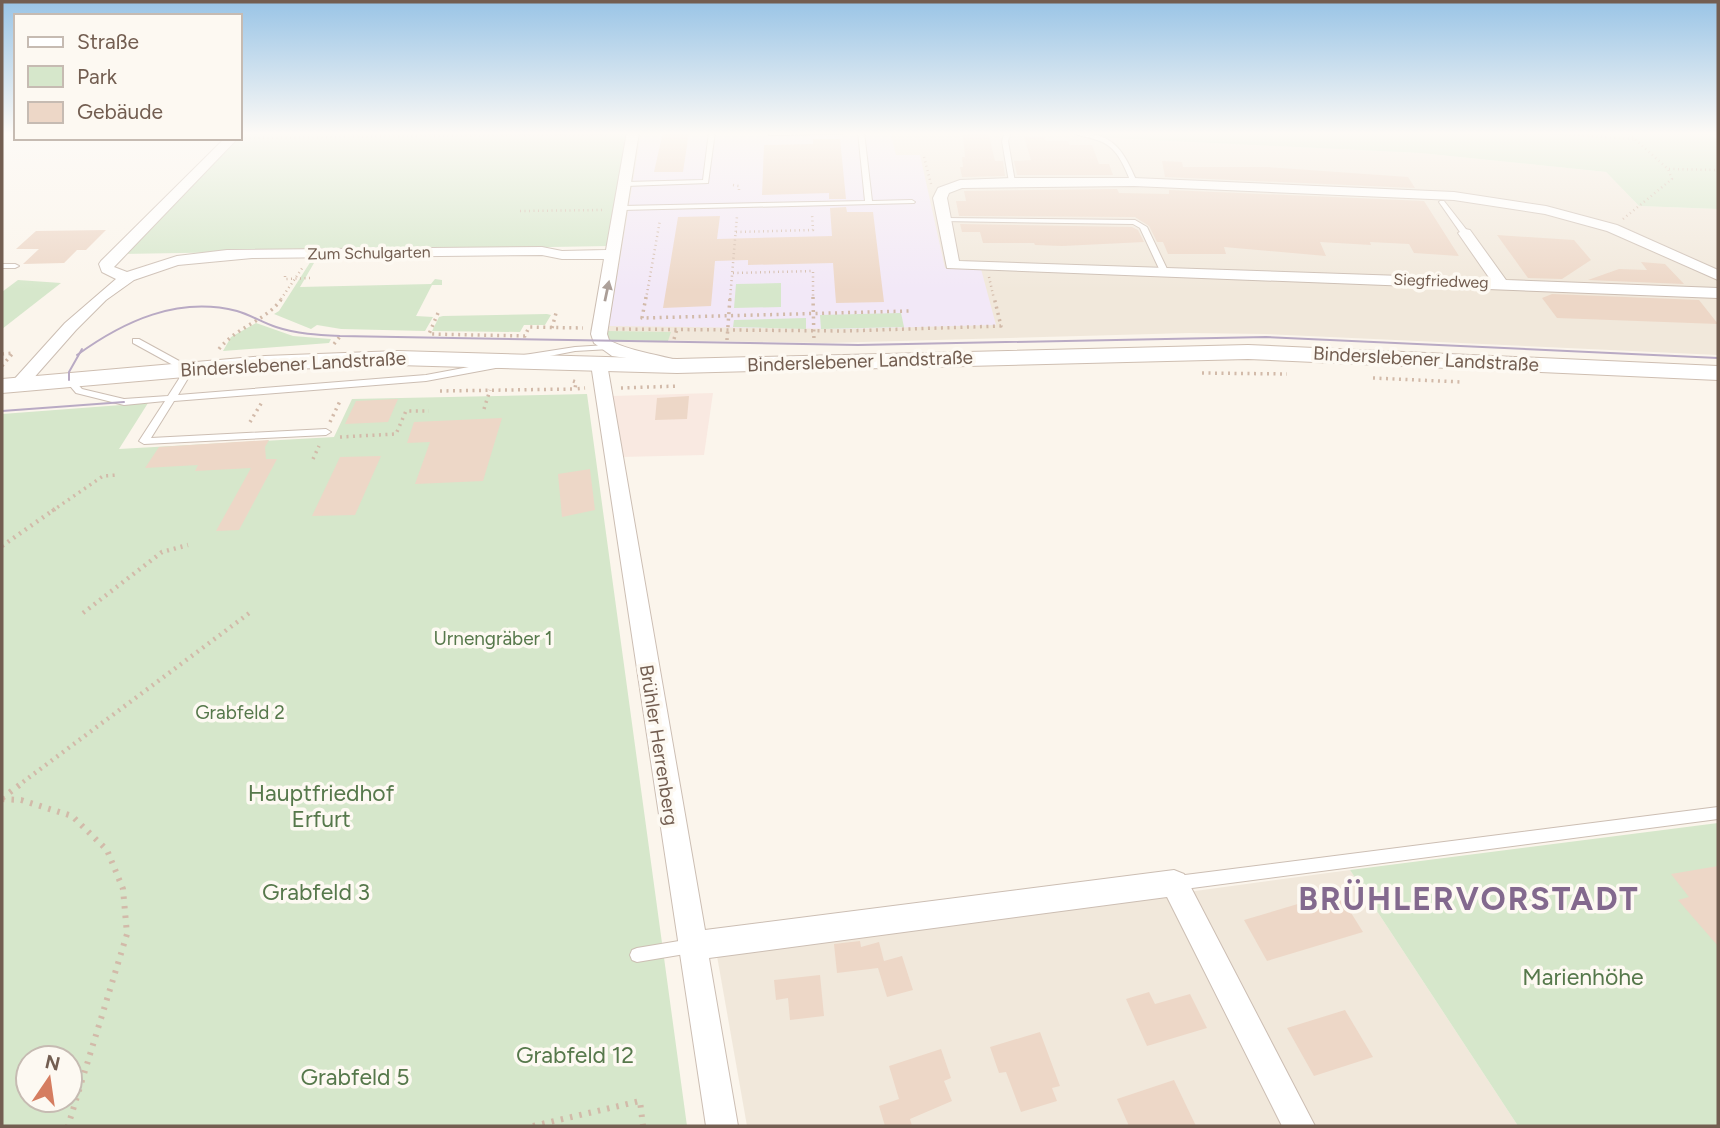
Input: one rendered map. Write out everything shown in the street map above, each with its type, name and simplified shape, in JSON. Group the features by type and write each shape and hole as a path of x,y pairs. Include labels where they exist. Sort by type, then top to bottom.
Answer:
{"main road":[{"name":"Binderslebener Landstraße","path":"6,383 274,362 398,358 506,360 602,345 677,366 1248,352 1718,373"}],"street":[{"path":"127,278 107,269 106,264 185,185"},
{"path":"602,345 626,185"},
{"path":"944,220 940,198 943,191 962,185"},
{"path":"1199,185 1454,195 1546,210 1612,228 1670,251 1718,276"},
{"name":"Siegfriedweg","path":"944,220 952,265 1718,293"},
{"path":"1465,233 1501,284"},
{"name":"Zum Schulgarten","path":"6,383 127,278 171,261 311,254 542,251 562,255 614,254"},
{"name":"Brühler Herrenberg","path":"602,345 691,946 722,1126"},
{"path":"691,946 1174,883 1299,1126"}],"lane":[{"path":"868,185 870,202"},
{"path":"622,209 912,202"},
{"path":"1442,202 1465,233"},
{"path":"944,220 1135,222 1143,227 1164,271"},
{"path":"2,266 15,266"},
{"path":"135,341 189,370 144,441 330,434"},
{"path":"173,395 426,378 465,373 506,360"},
{"path":"69,380 79,391 124,402 173,395 428,374 506,360"},
{"path":"1174,883 1718,813"},
{"path":"637,955 691,946"}],"path":[{"path":"727,340 739,186 733,185"},
{"path":"933,185 943,191"},
{"path":"1612,228 1665,185"},
{"path":"736,232 813,230 812,204"},
{"path":"662,207 642,318 909,310"},
{"path":"520,211 622,209"},
{"path":"216,353 229,336 274,310 311,254"},
{"path":"438,313 429,334 525,336 529,327 552,328 602,345 677,329 815,331 1001,326 986,266"},
{"path":"733,273 813,271 814,342"},
{"path":"285,276 285,279 311,278"},
{"path":"552,328 556,313"},
{"path":"674,340 677,329"},
{"path":"334,344 342,334"},
{"path":"2,354 13,353 6,383"},
{"path":"1196,373 1294,374"},
{"path":"1365,377 1470,382"},
{"path":"435,391 575,388"},
{"path":"484,409 490,390"},
{"path":"330,434 396,434 406,411 429,411"},
{"path":"2,546 103,476 117,475"},
{"path":"83,612 162,552 188,545"},
{"path":"2,799 252,611"},
{"path":"2,799 20,800 72,816 107,850 122,889 127,934 68,1126"},
{"path":"533,1126 640,1101 643,1126"}],"shaded area":[{"path":"619,185 1618,185 1639,206 1718,209 1718,355 1264,334 1189,333 826,343 605,339 590,331"},
{"path":"632,185 927,185 945,268 981,269 996,325 842,329 609,326"},
{"path":"713,393 704,455 621,457 612,396"},
{"path":"1350,870 1518,1126 747,1126 717,956"}],"green space":[{"path":"191,185 619,185 609,246 121,254"},
{"path":"1618,185 1718,185 1718,209 1639,206"},
{"path":"311,261 314,263 300,287 431,284 435,279 442,280 442,285 432,285 416,316 433,317 425,331 341,329 317,325 311,329 274,314 279,311"},
{"path":"18,280 61,283 2,329 2,292"},
{"path":"781,283 781,307 734,308 736,284"},
{"path":"901,313 904,327 821,329 820,315"},
{"path":"551,315 545,325 524,325 520,332 432,331 439,317 443,316"},
{"path":"806,318 806,329 733,327 734,320"},
{"path":"256,323 293,336 331,339 329,343 223,351 231,337"},
{"path":"607,331 671,332 668,341 607,340"},
{"name":"Hauptfriedhof Erfurt","path":"587,394 687,1126 2,1126 2,414 148,403 119,449 334,437 352,399"},
{"name":"Marienhöhe","path":"1718,823 1718,1126 1518,1126 1350,870"}],"building":[{"path":"762,185 845,185 846,199 829,199 829,193 762,195"},
{"path":"1339,185 1413,185 1415,188"},
{"path":"1117,189 1119,193 1169,194 1169,190 1424,201 1459,256 1414,253 1409,244 1370,242 1371,245 1320,242 1326,256 1224,247 1226,254 1168,254 1163,242 1157,242 1149,226 1135,217 959,216 956,201 966,201 964,191"},
{"path":"846,207 847,212 873,212 884,302 836,303 833,263 748,265 748,260 715,261 711,306 663,308 678,217 720,216 717,239 832,236 830,208"},
{"path":"960,224 1132,227 1138,230 1144,242 1062,246 983,243 980,232 962,232"},
{"path":"106,230 86,250 77,250 64,263 23,264 39,249 16,249 36,231"},
{"path":"1497,235 1574,240 1591,260 1562,279 1528,278"},
{"path":"1641,262 1665,264 1684,284 1588,280 1619,269 1647,270"},
{"path":"1552,294 1699,300 1718,324 1557,318 1542,298"},
{"path":"689,396 687,419 655,420 657,398"},
{"path":"398,399 388,422 345,424 356,401"},
{"path":"502,418 483,481 415,484 430,442 407,443 414,422"},
{"path":"269,440 265,447 266,459 277,459 239,530 216,531 251,468 195,471 198,465 145,468 159,447"},
{"path":"381,456 355,515 312,516 340,457"},
{"path":"590,469 595,510 562,517 558,474"},
{"path":"1718,866 1718,946 1678,900 1689,897 1671,874"},
{"path":"1338,892 1363,932 1267,961 1244,920"},
{"path":"860,941 861,947 879,942 884,961 902,956 913,990 887,997 878,968 837,973 834,944"},
{"path":"820,975 824,1016 790,1020 788,998 776,1000 774,980"},
{"path":"1149,992 1155,1004 1190,994 1207,1028 1147,1046 1126,999"},
{"path":"1345,1010 1373,1057 1314,1076 1287,1028"},
{"path":"1040,1032 1060,1086 1052,1088 1057,1101 1021,1112 1006,1072 999,1073 990,1047"},
{"path":"941,1049 951,1078 944,1081 952,1101 910,1119 912,1126 885,1126 879,1106 899,1099 889,1066"},
{"path":"1174,1080 1196,1126 1129,1126 1117,1099"}],"tram line":[{"path":"80,353 114,332 152,315 173,309 215,307 237,311 292,331 340,336 858,345 1266,337 1718,358"},
{"path":"80,353 82,349"},
{"path":"69,380 69,372 80,353"},
{"path":"2,411 124,402"}],"district":[{"name":"BRÜHLERVORSTADT","path":"1469,899"}],"park label":[{"name":"Urnengräber 1","path":"493,638"},
{"name":"Grabfeld 2","path":"240,712"},
{"name":"Grabfeld 3","path":"316,892"},
{"name":"Grabfeld 12","path":"575,1055"},
{"name":"Grabfeld 5","path":"355,1077"}]}
